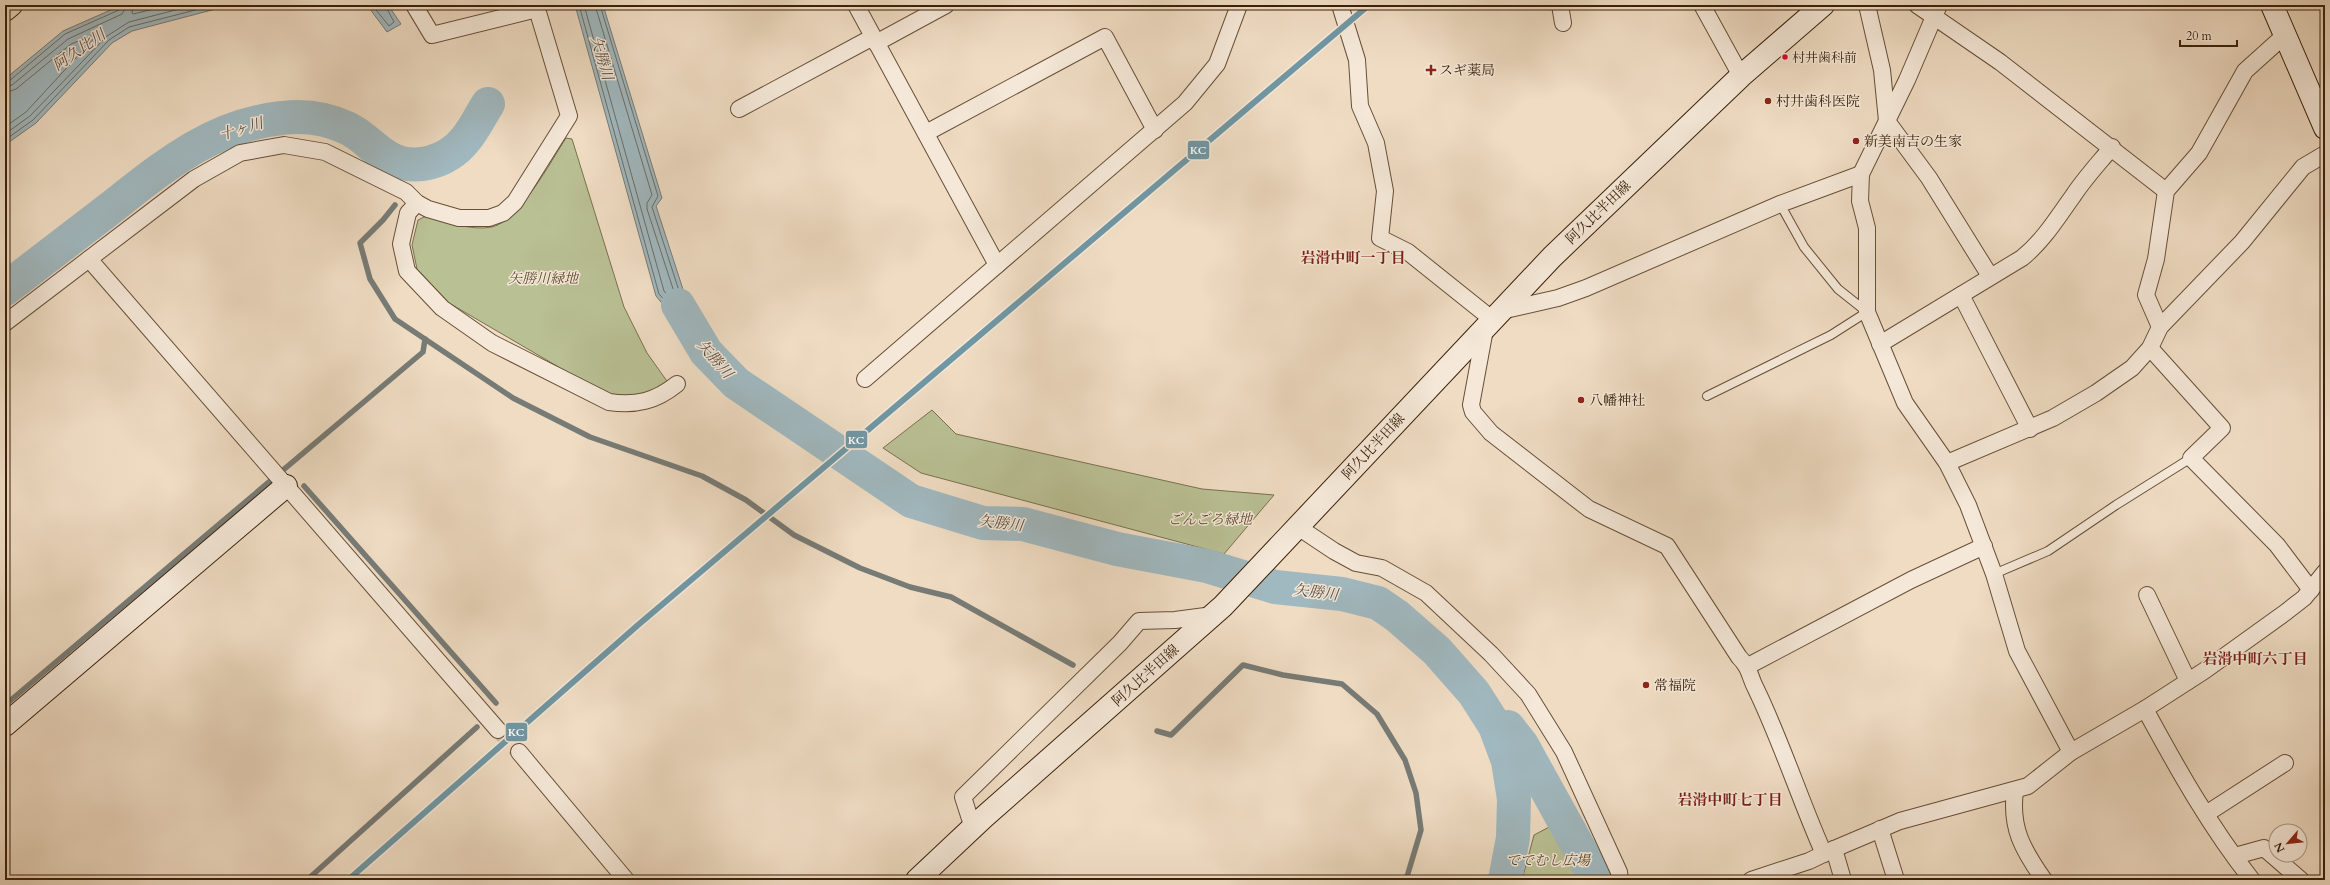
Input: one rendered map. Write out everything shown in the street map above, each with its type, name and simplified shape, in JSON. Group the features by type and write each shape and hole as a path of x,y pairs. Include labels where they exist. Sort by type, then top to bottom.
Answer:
{"main road":[{"path":"5,10 11,5"},
{"name":"阿久比半田線","path":"917,880 973,828 1218,610 1493,320 1609,201 1741,76 1823,5"},
{"path":"2272,5 2325,128"},
{"path":"5,725 286,486"}],"street":[{"path":"856,5 997,265"},
{"path":"739,109 946,5"},
{"path":"865,379 1185,103 1217,64 1239,5"},
{"path":"1340,5 1357,60 1360,106 1376,143 1385,192 1380,238 1408,252 1493,320"},
{"path":"1560,5 1563,23"},
{"path":"1702,5 1741,76"},
{"path":"1867,5 1882,70 1887,121 1929,178 1990,276"},
{"path":"1916,5 1937,11 2000,62 2166,190"},
{"path":"5,323 194,179 240,153 284,145 325,152 406,192 417,204 428,209 459,218 489,218 503,213 515,202 569,116 537,9 432,35 416,7"},
{"path":"1937,11 1861,174 1860,201 1866,228 1867,312 1905,403 1947,463 1968,505 1994,574 2017,651 2072,752"},
{"path":"2160,327 2146,295 2156,259 2166,190 2199,153 2245,71 2285,35"},
{"path":"926,133 1105,37 1155,130"},
{"path":"1880,344 2022,258 2035,248 2047,234 2074,194 2112,147"},
{"path":"1947,463 2030,429 2096,393 2132,368 2150,348 2160,327 2242,242 2303,167 2325,154"},
{"path":"1493,320 1572,293 1780,204 1861,174"},
{"path":"417,204 408,213 401,244 407,271 442,308 492,343 609,402 627,405 648,402 665,394 677,384"},
{"path":"89,259 498,730"},
{"path":"1961,295 2030,429"},
{"path":"1493,320 1471,405 1472,412 1491,432 1589,509 1667,546 1739,657 1748,666 1751,680 1775,728 1843,880"},
{"path":"2150,348 2222,428 2191,458 2277,545 2311,590"},
{"path":"1298,527 1350,560 1382,568 1426,593 1467,629 1528,694 1564,752 1619,872 1620,880"},
{"path":"1748,666 1911,580 1984,546"},
{"path":"1751,880 1795,867 1900,821 2015,791 2028,786 2072,752 2145,709 2188,681 2286,612 2311,590 2325,572"},
{"path":"2147,595 2188,681"},
{"path":"973,828 964,797 1120,644 1140,621 1175,620 1218,610"},
{"path":"2145,709 2177,767 2206,814 2252,880"},
{"path":"519,752 626,880"},
{"path":"2206,814 2285,763"},
{"path":"2015,791 2012,811 2015,828 2044,880"},
{"path":"1880,829 1896,880"},
{"path":"2235,856 2264,848 2301,880"}],"lane":[{"path":"1707,396 1831,335 1867,312 1838,289 1804,248 1780,204"},
{"path":"1994,574 2048,551 2116,505 2191,458"}],"green space":[{"name":"矢勝川緑地","path":"566,138 572,139 624,307 647,353 669,384 646,397 610,397 449,303 417,269 412,245 418,220 426,216 476,228 492,227 502,222 513,214 534,189"},
{"name":"ごんごろ緑地","path":"932,410 956,434 1202,489 1274,495 1224,554 921,473 883,448"},
{"name":"ででむし広場","path":"1553,825 1583,880 1522,880 1534,835"}],"water":[{"name":"阿久比川","path":"122,5 231,5 132,31 112,43 36,123 5,145 5,79 63,31"},
{"path":"367,5 388,5 401,24 387,32"},
{"path":"575,5 603,5 662,198 656,206 704,354 656,296"}],"waterway":[{"name":"十ヶ川","path":"5,289 168,164 210,139 232,129 256,122 282,118 315,118 331,122 353,131 389,158 409,164 420,164 440,159 458,148 471,132 488,104"},
{"path":"395,205 383,220 360,243 370,279 395,319 513,398 590,437 702,476 746,500 794,535 860,568 910,587 951,597 1073,665"},
{"name":"矢勝川","path":"678,305 706,352 736,383 911,501 983,523 1023,524 1117,549 1207,566 1275,587 1342,594 1378,603 1397,616 1437,651 1474,693 1495,726 1508,761 1514,799 1513,838 1505,880"},
{"path":"5,705 423,352 425,339"},
{"path":"304,486 496,703"},
{"path":"1157,731 1171,735 1243,665 1283,675 1342,684 1377,714 1405,760 1416,793 1421,830 1406,880"},
{"path":"307,880 477,727"},
{"path":"1508,727 1522,745 1595,877"}],"tunnel":[{"path":"498,730 519,752"}],"transit line":[{"name":"KC","path":"348,880 638,625 1369,5"}],"place":[{"name":"村井歯科前","path":"1785,57"},
{"name":"スギ薬局","path":"1431,70"},
{"name":"村井歯科医院","path":"1768,101"},
{"name":"新美南吉の生家","path":"1856,141"},
{"name":"八幡神社","path":"1581,400"},
{"name":"常福院","path":"1646,685"}],"district":[{"name":"岩滑中町一丁目","path":"1353,258"},
{"name":"岩滑中町六丁目","path":"2255,659"},
{"name":"岩滑中町七丁目","path":"1730,800"}]}
